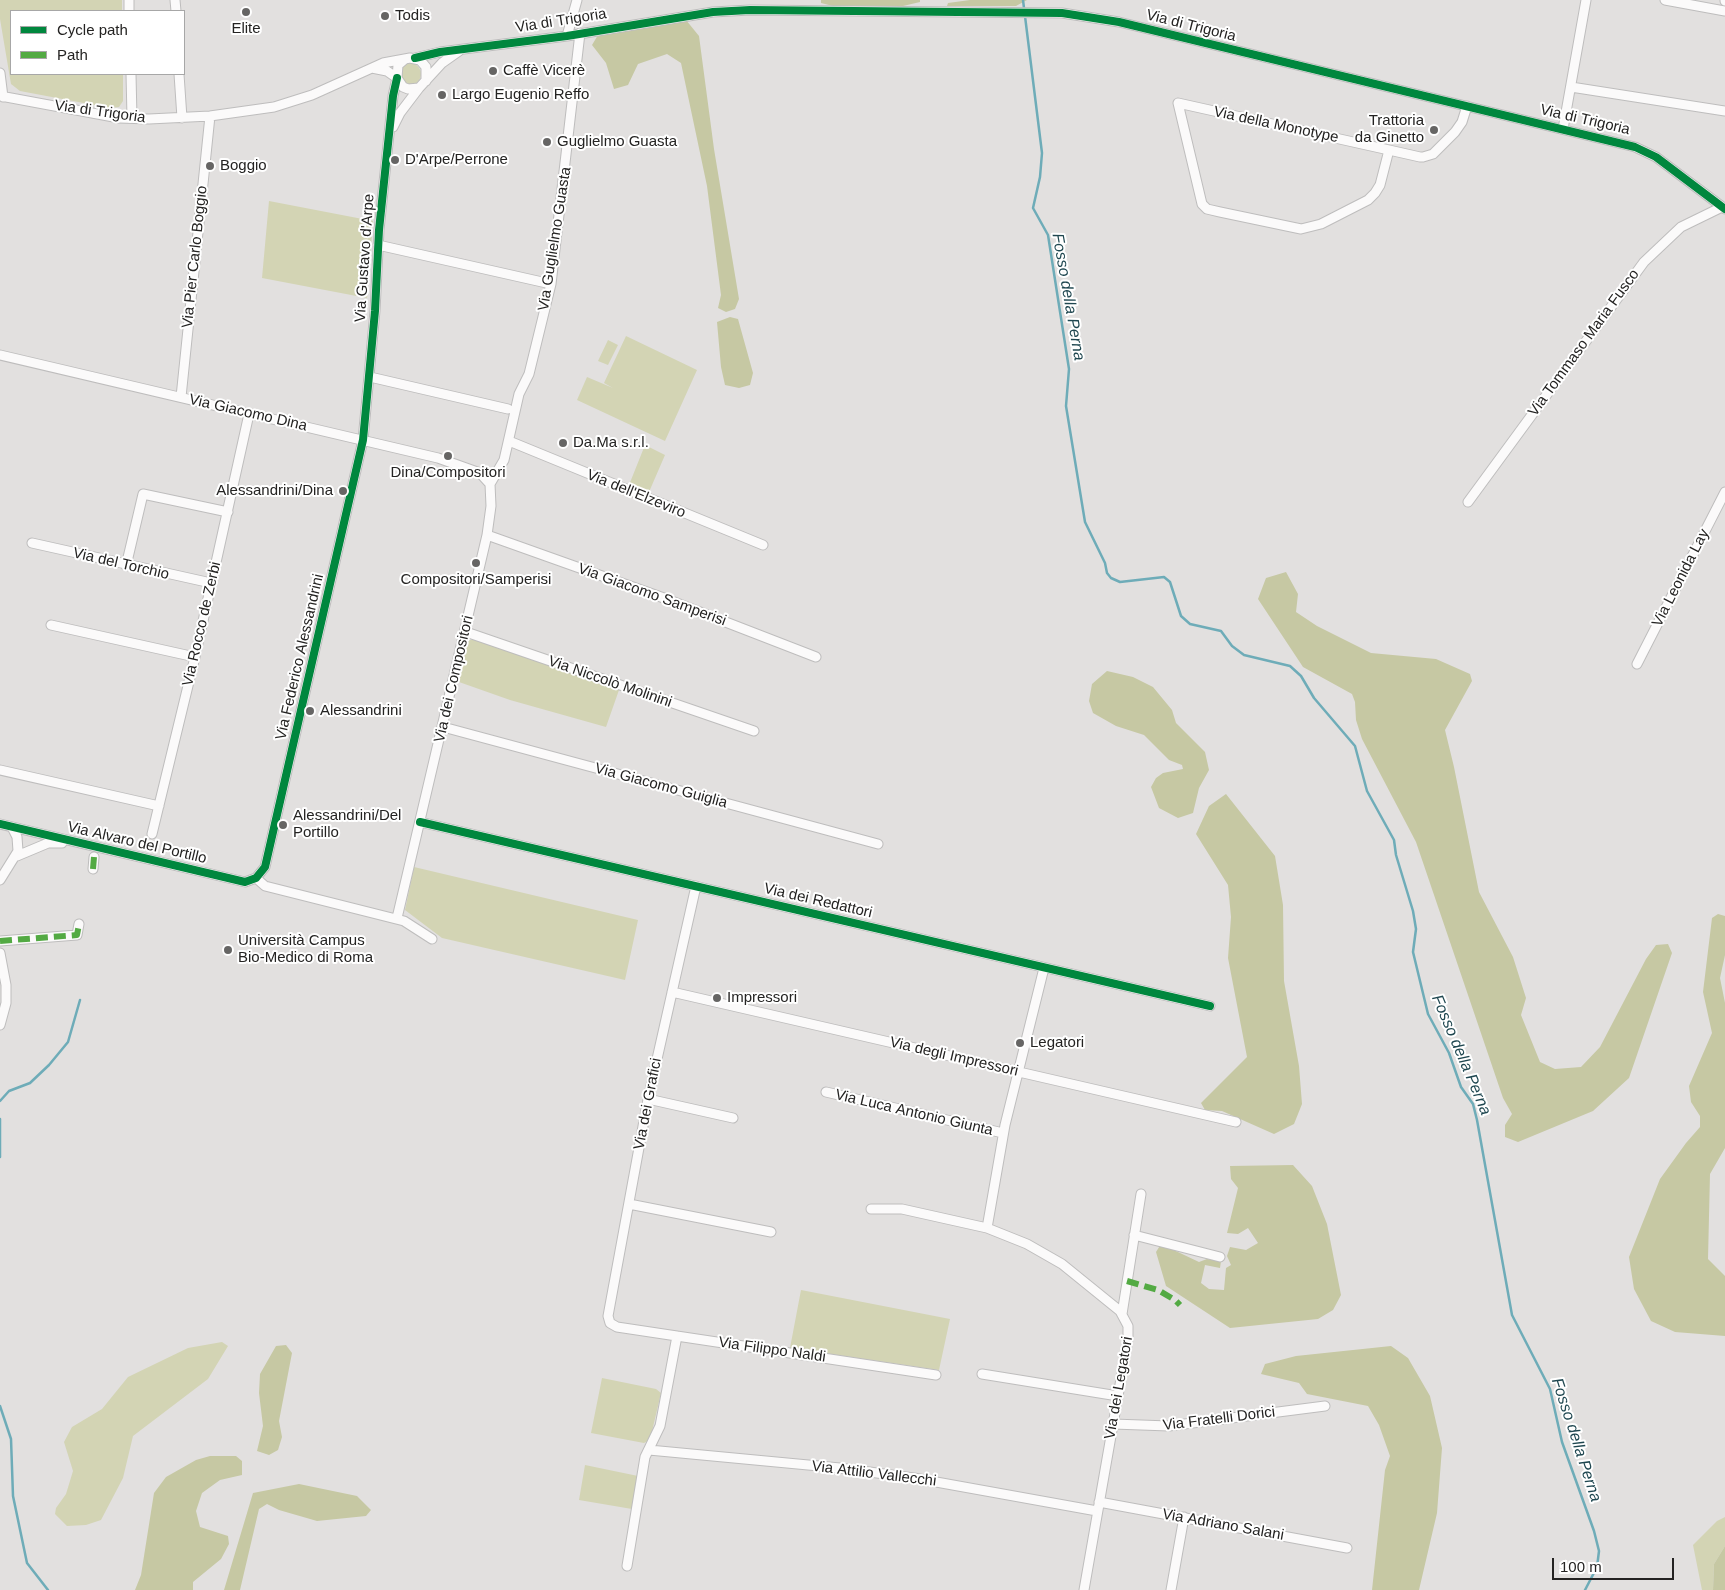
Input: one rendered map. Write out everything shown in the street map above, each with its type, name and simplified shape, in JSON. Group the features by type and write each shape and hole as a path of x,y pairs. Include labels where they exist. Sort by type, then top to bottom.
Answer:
{"street":[{"path":"567,36 577,0"},
{"path":"1564,129 1586,0"},
{"path":"1665,0 1725,11"},
{"name":"Via di Trigoria","path":"1,96 132,118 210,116 288,104 383,63 431,53 567,36 706,12 734,10 1045,11 1120,22 1564,129 1646,151 1723,208"},
{"name":"Via Guglielmo Guasta","path":"509,440 519,394 530,374 551,284 580,33"},
{"path":"372,68 387,71 397,78 403,87 408,89 419,88 445,62 461,50"},
{"path":"397,78 398,65 410,58 426,66 426,81"},
{"path":"0,74 1,96"},
{"path":"131,75 132,118"},
{"path":"179,75 182,118"},
{"name":"Via Gustavo d'Arpe","path":"363,440 370,377 378,245 392,103 397,78"},
{"path":"1571,87 1725,111"},
{"name":"Via Gustavo d'Arpe","path":"390,136 398,117 419,88"},
{"name":"Via della Monotype","path":"1389,150 1380,185 1373,196 1321,224 1301,229 1220,212 1207,209 1202,204 1178,103 1421,157 1432,155 1459,127 1467,106"},
{"name":"Via Pier Carlo Boggio","path":"181,397 210,116"},
{"name":"Via Tommaso Maria Fusco","path":"1468,502 1644,262 1666,239 1685,224 1723,208"},
{"path":"378,245 551,284"},
{"name":"Via Giacomo Dina","path":"0,355 363,440 468,467 480,473 490,484"},
{"path":"370,377 508,409"},
{"name":"Via Rocco de Zerbi","path":"152,834 195,657 249,414"},
{"name":"Via Federico Alessandrini","path":"256,878 265,867 270,850 363,440"},
{"path":"490,484 502,467 509,440"},
{"name":"Via dell'Elzeviro","path":"509,440 763,545"},
{"name":"Via dei Compositori","path":"397,918 466,632 487,535 491,506 490,484"},
{"name":"Via Leonida Lay","path":"1637,664 1725,492"},
{"path":"126,566 142,494 228,512"},
{"name":"Via Giacomo Samperisi","path":"487,535 661,597 816,657"},
{"name":"Via del Torchio","path":"32,543 126,566 211,583"},
{"path":"51,625 195,657"},
{"name":"Via Niccolò Molinini","path":"466,632 754,732"},
{"name":"Via Giacomo Guiglia","path":"443,727 878,844"},
{"path":"0,770 159,806"},
{"name":"Via dei Redattori","path":"420,822 1210,1006"},
{"path":"0,880 4,865 17,856 19,843 4,825"},
{"name":"Via Alvaro del Portillo","path":"4,825 245,882 256,878 265,886 397,918 413,925 432,939"},
{"name":"Via Alvaro del Portillo","path":"17,856 48,843 74,842"},
{"path":"92,869 94,857"},
{"name":"Via dei Grafici","path":"610,1323 608,1316 648,1099 696,886"},
{"path":"0,941 77,935 79,924"},
{"path":"0,953 6,985 4,1013 0,1025"},
{"path":"987,1228 1003,1134 1044,968"},
{"name":"Via degli Impressori","path":"672,992 1236,1122"},
{"name":"Via Luca Antonio Giunta","path":"826,1092 1003,1134"},
{"path":"648,1099 733,1118"},
{"path":"1122,1314 1140,1194"},
{"path":"629,1204 772,1232"},
{"name":"Via dei Legatori","path":"871,1209 902,1209 987,1228 1027,1244 1053,1258 1122,1314 1128,1326 1129,1336 1084,1590"},
{"path":"1134,1235 1220,1257"},
{"name":"Via Filippo Naldi","path":"610,1323 614,1327 936,1375"},
{"path":"627,1566 645,1459 659,1429 677,1336"},
{"path":"982,1374 1118,1396"},
{"name":"Via Fratelli Dorici","path":"1113,1424 1169,1426 1325,1406"},
{"name":"Via Attilio Vallecchi","path":"649,1450 905,1477 1098,1506"},
{"name":"Via Adriano Salani","path":"1098,1506 1184,1517 1347,1548"},
{"path":"1171,1590 1184,1517"}],"green space":[{"path":"0,0 122,0 122,10 10,10 10,75 123,75 123,101 119,107 110,108 20,91 11,84 0,19"},
{"path":"821,0 920,0 920,2 903,6 833,6 821,3"},
{"path":"970,0 1027,0 1016,6 947,6 948,3"},
{"path":"686,20 699,36 714,149 739,299 735,309 726,312 718,308 721,295 707,186 681,63 667,54 638,64 628,85 614,89 606,63 592,45 598,35"},
{"name":"Largo Eugenio Reffo","path":"406,63 414,63 421,70 421,78 414,85 406,85 399,78 399,70"},
{"path":"269,201 373,221 367,298 262,278"},
{"path":"730,317 738,319 753,373 750,385 739,388 725,385 721,367 717,322"},
{"path":"626,336 697,370 665,441 577,400 587,377 613,388 604,383"},
{"path":"608,340 618,345 608,365 598,361"},
{"path":"645,445 665,455 649,492 629,485"},
{"path":"1286,572 1298,594 1296,612 1317,626 1371,653 1436,659 1470,674 1472,681 1445,730 1479,892 1513,957 1526,998 1521,1015 1540,1062 1555,1069 1581,1067 1600,1047 1646,959 1656,945 1668,944 1672,953 1629,1078 1593,1111 1518,1142 1505,1137 1505,1125 1512,1114 1503,1098 1416,842 1362,739 1356,720 1355,702 1352,694 1303,667 1258,599 1266,578"},
{"path":"474,639 619,690 606,727 510,700 459,682 467,641"},
{"path":"1107,671 1133,677 1153,687 1172,710 1176,723 1205,752 1209,770 1199,788 1193,813 1178,818 1159,808 1151,787 1156,778 1163,773 1183,769 1182,765 1169,760 1144,735 1116,726 1093,713 1089,701 1092,684"},
{"path":"1226,794 1275,856 1283,905 1284,981 1299,1066 1302,1104 1294,1124 1274,1134 1222,1111 1205,1110 1201,1103 1247,1057 1228,958 1231,917 1228,885 1196,834 1209,806"},
{"path":"414,867 638,920 625,980 442,938 405,910"},
{"path":"1718,914 1725,916 1725,955 1720,978 1725,1003 1725,1148 1710,1174 1708,1259 1725,1276 1725,1336 1675,1332 1651,1321 1634,1289 1629,1257 1660,1179 1700,1127 1700,1116 1691,1102 1689,1086 1712,1033 1703,992 1712,918"},
{"path":"1293,1165 1312,1186 1327,1224 1341,1295 1333,1310 1318,1319 1230,1328 1166,1286 1156,1252 1161,1244 1199,1262 1207,1259 1221,1261 1220,1268 1205,1265 1201,1283 1209,1289 1224,1290 1226,1268 1231,1265 1227,1256 1230,1247 1246,1250 1258,1243 1248,1228 1238,1234 1227,1233 1238,1188 1231,1179 1230,1166"},
{"path":"801,1290 950,1319 939,1370 790,1348"},
{"path":"222,1342 228,1346 208,1379 133,1436 123,1478 101,1520 86,1525 67,1526 55,1514 56,1508 66,1494 73,1471 64,1442 72,1427 102,1409 128,1377 188,1348"},
{"path":"286,1345 292,1353 279,1421 282,1437 278,1450 269,1455 257,1451 263,1426 259,1393 260,1374 276,1346"},
{"path":"1391,1346 1408,1358 1430,1396 1442,1448 1437,1513 1419,1590 1372,1590 1385,1470 1390,1456 1379,1425 1368,1406 1307,1394 1299,1383 1261,1374 1265,1364 1296,1356"},
{"path":"602,1378 656,1389 661,1393 650,1440 644,1443 591,1433"},
{"path":"210,1456 236,1456 242,1461 242,1475 220,1480 202,1493 196,1511 200,1527 228,1536 229,1544 221,1559 193,1582 193,1590 135,1590 141,1575 154,1493 166,1477 196,1460"},
{"path":"585,1465 638,1476 632,1509 579,1500"},
{"path":"299,1484 357,1496 371,1510 366,1516 317,1521 279,1510 267,1504 259,1509 240,1590 224,1590 253,1493"},
{"path":"1725,1517 1725,1546 1714,1564 1713,1590 1702,1590 1693,1545 1717,1521"},
{"path":"1725,1546 1725,1590 1713,1590 1714,1564"}],"waterway":[{"name":"Fosso della Perna","path":"1023,0 1042,153 1040,177 1033,208 1048,235 1069,369 1066,406 1085,522 1105,563 1107,573 1111,578 1120,582 1164,577 1170,582 1181,616 1190,624 1221,631 1232,646 1244,655 1290,666 1301,676 1314,698 1355,746 1367,791 1394,840 1396,855 1413,911 1416,929 1413,952 1428,1014 1449,1053 1461,1087 1473,1104 1512,1315 1550,1389 1562,1442 1594,1531 1599,1551 1597,1567 1585,1590"},
{"path":"0,1101 9,1091 30,1083 49,1065 68,1042 80,1000"},
{"path":"0,1119 0,1157"},
{"path":"0,1406 11,1439 13,1496 27,1563 48,1590"}],"marked path":[{"path":"93,869 94,857"},
{"path":"0,941 77,935 79,924"},
{"path":"1127,1281 1158,1290 1180,1305"}],"cycle path":[{"path":"415,58 440,52 567,36 713,12 750,10 1062,13 1119,22 1635,147 1656,157 1725,209"},
{"path":"0,824 245,882 256,878 265,867 363,440 375,311 379,230 393,96 397,78"},
{"path":"420,822 1210,1006"}],"place":[{"name":"Elite","path":"246,12"},
{"name":"Todis","path":"385,16"},
{"name":"Caffè Vicerè","path":"493,71"},
{"name":"Largo Eugenio Reffo","path":"442,95"},
{"name":"Trattoria da Ginetto","path":"1434,130"},
{"name":"Guglielmo Guasta","path":"547,142"},
{"name":"D'Arpe/Perrone","path":"395,160"},
{"name":"Boggio","path":"210,166"},
{"name":"Da.Ma s.r.l.","path":"563,443"},
{"name":"Dina/Compositori","path":"448,456"},
{"name":"Alessandrini/Dina","path":"343,491"},
{"name":"Compositori/Samperisi","path":"476,563"},
{"name":"Alessandrini","path":"310,711"},
{"name":"Alessandrini/Del Portillo","path":"283,825"},
{"name":"Università Campus Bio-Medico di Roma","path":"228,950"},
{"name":"Impressori","path":"717,998"},
{"name":"Legatori","path":"1020,1043"}]}
